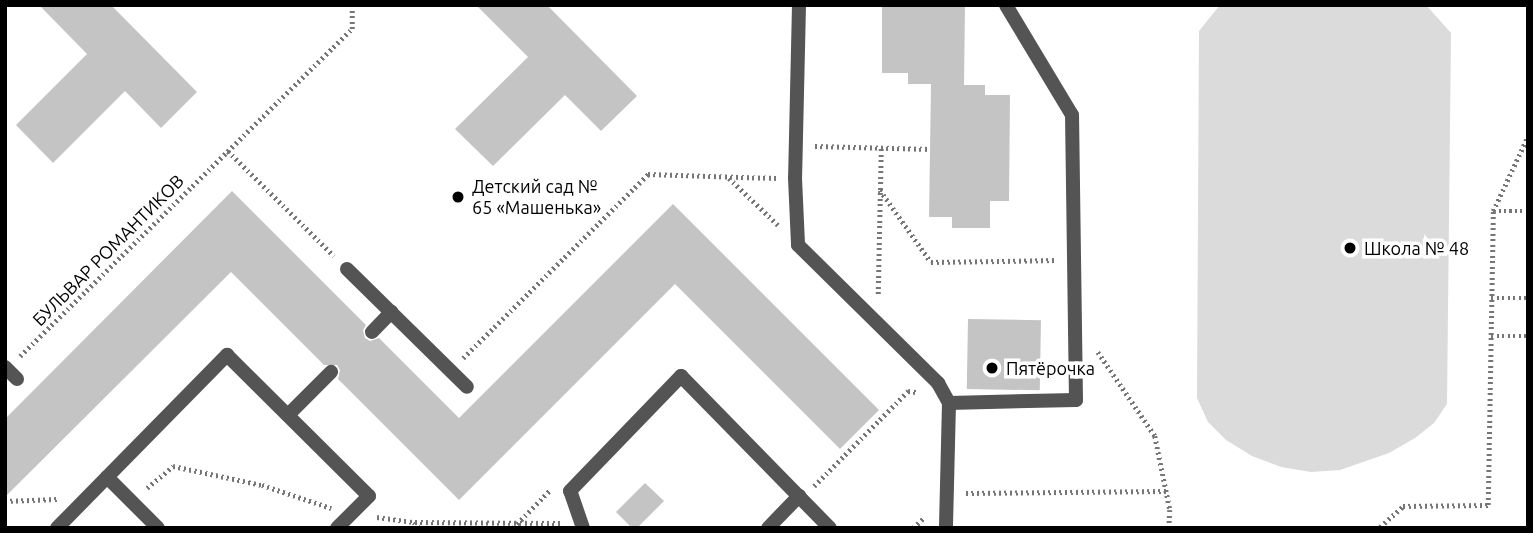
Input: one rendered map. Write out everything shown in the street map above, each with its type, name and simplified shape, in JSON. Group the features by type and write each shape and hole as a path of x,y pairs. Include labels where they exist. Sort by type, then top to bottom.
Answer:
{"lane":[{"path":"799,5 795,146 798,245 938,383 949,403 946,528"},
{"path":"949,403 1076,400 1072,116 1006,5"},
{"path":"347,269 467,387"},
{"path":"372,331 391,312"},
{"path":"57,528 227,355 369,496 337,528"},
{"path":"288,415 331,372"},
{"path":"581,526 570,491 681,376 830,528"},
{"path":"107,477 158,528"},
{"path":"768,528 800,498"}],"path":[{"name":"БУЛЬВАР РОМАНТИКОВ","path":"10,372 228,150 352,29 352,5"},
{"path":"1380,527 1403,506 1488,505 1493,211 1528,136"},
{"path":"795,146 930,149"},
{"path":"877,324 881,148"},
{"path":"228,150 347,269"},
{"path":"450,371 648,174 795,178"},
{"path":"729,178 798,245"},
{"path":"880,190 931,262 1076,259"},
{"path":"1493,211 1528,211"},
{"path":"1491,298 1528,298"},
{"path":"1491,336 1528,336"},
{"path":"1096,349 1155,436 1170,510 1168,528"},
{"path":"800,498 908,391 926,395 938,383"},
{"path":"131,502 173,466 262,485 351,514 414,522 519,522 581,526"},
{"path":"513,528 553,487 570,491"},
{"path":"947,493 1166,491"},
{"path":"5,501 86,498"},
{"path":"913,528 925,517"},
{"path":"414,522 419,528"}],"shaded area":[{"name":"Школа № 48","path":"1220,5 1426,5 1451,33 1447,404 1434,423 1415,438 1389,453 1340,470 1311,472 1281,467 1252,456 1226,440 1208,422 1197,398 1199,31"}],"building":[{"path":"39,5 111,5 197,92 161,128 125,91 53,163 16,125 87,54"},
{"path":"476,5 547,5 637,96 601,131 565,95 493,166 455,129 528,57"},
{"path":"882,5 965,5 964,85 985,85 985,95 1010,95 1009,201 990,201 990,228 952,228 952,217 929,217 931,84 908,84 908,73 882,73"},
{"path":"232,191 366,325 363,330 365,338 370,341 379,338 459,418 673,204 879,410 840,449 675,284 459,500 338,379 340,370 337,365 324,365 231,272 5,497 5,419"},
{"path":"968,319 1041,320 1040,390 967,389"},
{"path":"645,483 664,501 637,528 632,528 616,512"}],"place":[{"name":"Детский сад № 65 «Машенька»","path":"458,197"},
{"name":"Школа № 48","path":"1350,248"},
{"name":"Пятёрочка","path":"992,368"}]}
